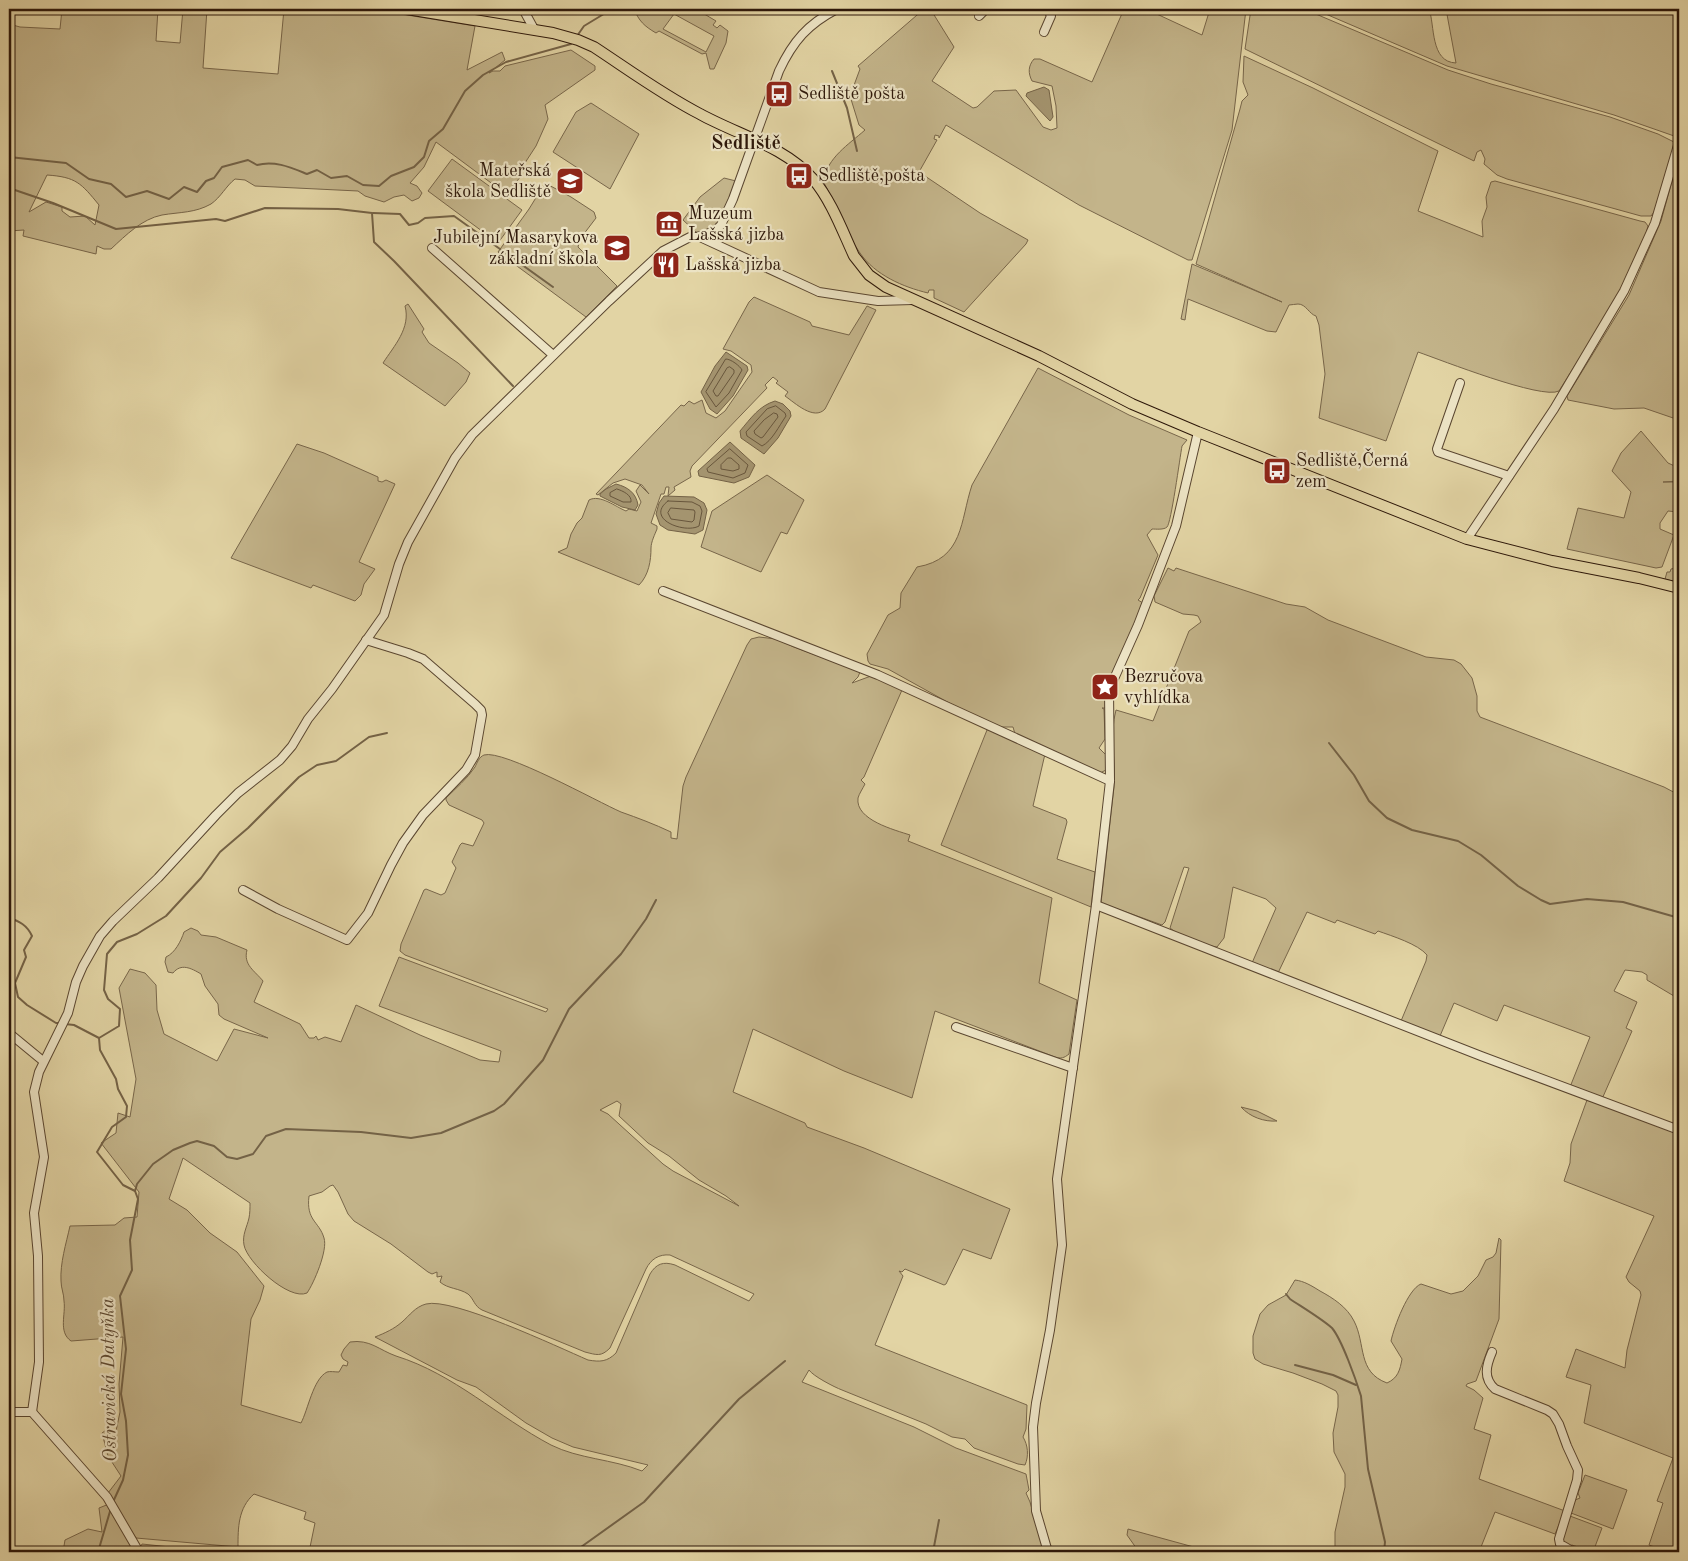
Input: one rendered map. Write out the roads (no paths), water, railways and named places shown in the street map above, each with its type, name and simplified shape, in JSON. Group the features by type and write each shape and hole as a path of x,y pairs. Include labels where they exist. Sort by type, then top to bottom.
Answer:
{"main road":[{"path":"407,9 534,29 575,39 594,47 693,110 786,157 814,181 825,196 854,256 869,275 886,287 1022,348 1132,404 1467,540 1679,588"}],"street":[{"path":"523,9 534,29"},
{"path":"32,1412 39,1362 38,1256 34,1213 44,1157 34,1092 36,1079 43,1061 66,1018 80,974 100,936 158,878 216,815 283,757 308,719 332,689 384,615 399,564 408,542 460,450 478,428 663,251 690,237 700,237 716,230 725,218 788,54 800,36 811,25 837,9"},
{"path":"979,16 986,9"},
{"path":"1044,32 1052,16 1048,9"},
{"path":"1467,540 1564,393 1624,291 1655,222 1679,142"},
{"path":"700,237 819,292 878,301 915,300"},
{"path":"432,248 553,355"},
{"path":"1460,383 1437,449 1438,452 1509,476"},
{"path":"1048,1552 1036,1511 1033,1427 1050,1330 1062,1245 1057,1179 1096,905 1110,781 1109,690 1138,625 1176,526 1198,432"},
{"path":"663,591 893,681 1110,781"},
{"path":"243,890 278,909 347,940 368,913 403,843 422,816 466,770 475,755 482,710 423,660 366,640"},
{"path":"1096,905 1481,1056 1679,1130"},
{"path":"956,1027 1073,1068"},
{"path":"9,1034 43,1061"},
{"path":"1492,1352 1486,1370 1490,1384 1496,1389 1553,1414 1578,1470 1577,1480 1559,1539 1560,1544 1574,1552"},
{"path":"9,1412 32,1412 107,1497 139,1552"}],"water":[{"path":"1044,87 1049,90 1053,117 1050,121 1026,96 1027,93"},
{"path":"726,352 747,366 748,370 733,396 717,414 710,409 701,392 715,366"},
{"path":"775,401 783,404 790,411 791,416 778,438 764,454 741,438 740,431 760,409"},
{"path":"730,442 755,465 749,477 734,483 699,476 698,471"},
{"path":"616,484 628,489 633,494 638,505 635,510 622,507 600,496 606,489"},
{"path":"664,496 694,497 704,503 707,510 703,530 695,534 668,530 660,525 656,514 659,503"}],"waterway":[{"name":"Ostravická Datyňka","path":"577,36 584,26 612,9"},
{"name":"Ostravická Datyňka","path":"9,157 66,163 89,179 111,184 126,197 147,191 169,199 184,187 197,192 206,181 214,178 222,167 248,160 257,165 270,163 283,165 307,174 317,170 331,178 347,176 363,185 379,186 391,176 414,167 424,157 429,141 443,129 465,91 483,75 506,62 571,44 572,42"},
{"path":"832,71 847,108 857,151"},
{"path":"9,188 53,203 116,229 216,219 225,221 265,208 338,209 372,213 374,242 513,386"},
{"path":"373,213 400,214 409,225 418,223 425,218 454,216 553,287"},
{"path":"99,1038 119,1026 120,1009 108,999 104,990 107,954 117,942 137,934 166,916 201,878 220,852 248,828 299,777 317,765 336,761 369,737 387,733"},
{"path":"1329,743 1354,775 1369,801 1387,818 1412,830 1458,841 1481,855 1518,886 1541,900 1550,904 1587,899 1623,902 1679,918"},
{"path":"135,1191 137,1184 153,1164 173,1150 197,1141 214,1146 227,1157 237,1159 253,1154 266,1136 286,1129 361,1132 411,1138 441,1133 494,1111 504,1104 543,1060 569,1009 621,954 646,919 656,900"},
{"name":"Ostravická Datyňka","path":"9,918 22,924 32,936 24,950 26,957 15,983 18,997 27,1005 56,1023 61,1023"},
{"name":"Ostravická Datyňka","path":"65,1024 74,1025 99,1038 100,1050 116,1079 118,1089 127,1106 126,1117 112,1127 97,1152 123,1185 135,1191 138,1199 130,1240 132,1270 120,1296 126,1349 121,1394 126,1421 128,1455 123,1480 113,1502"},
{"path":"1286,1294 1290,1299 1332,1328 1340,1341 1352,1371 1361,1396 1368,1469 1385,1542 1384,1552"},
{"path":"574,1552 644,1502 739,1399 785,1361"},
{"path":"1295,1365 1333,1375 1356,1385"},
{"name":"Ostravická Datyňka","path":"98,1552 111,1508"},
{"path":"933,1552 939,1520"}],"place":[{"name":"Sedliště pošta","path":"779,94"},
{"name":"Sedliště,pošta","path":"799,176"},
{"name":"Mateřská škola Sedliště","path":"570,181"},
{"name":"Muzeum Lašská jizba","path":"669,224"},
{"name":"Jubilejní Masarykova základní škola","path":"617,248"},
{"name":"Lašská jizba","path":"666,265"},
{"name":"Sedliště,Černá zem","path":"1277,471"},
{"name":"Bezručova vyhlídka","path":"1105,687"}],"district":[{"name":"Sedliště","path":"746,144"}]}
